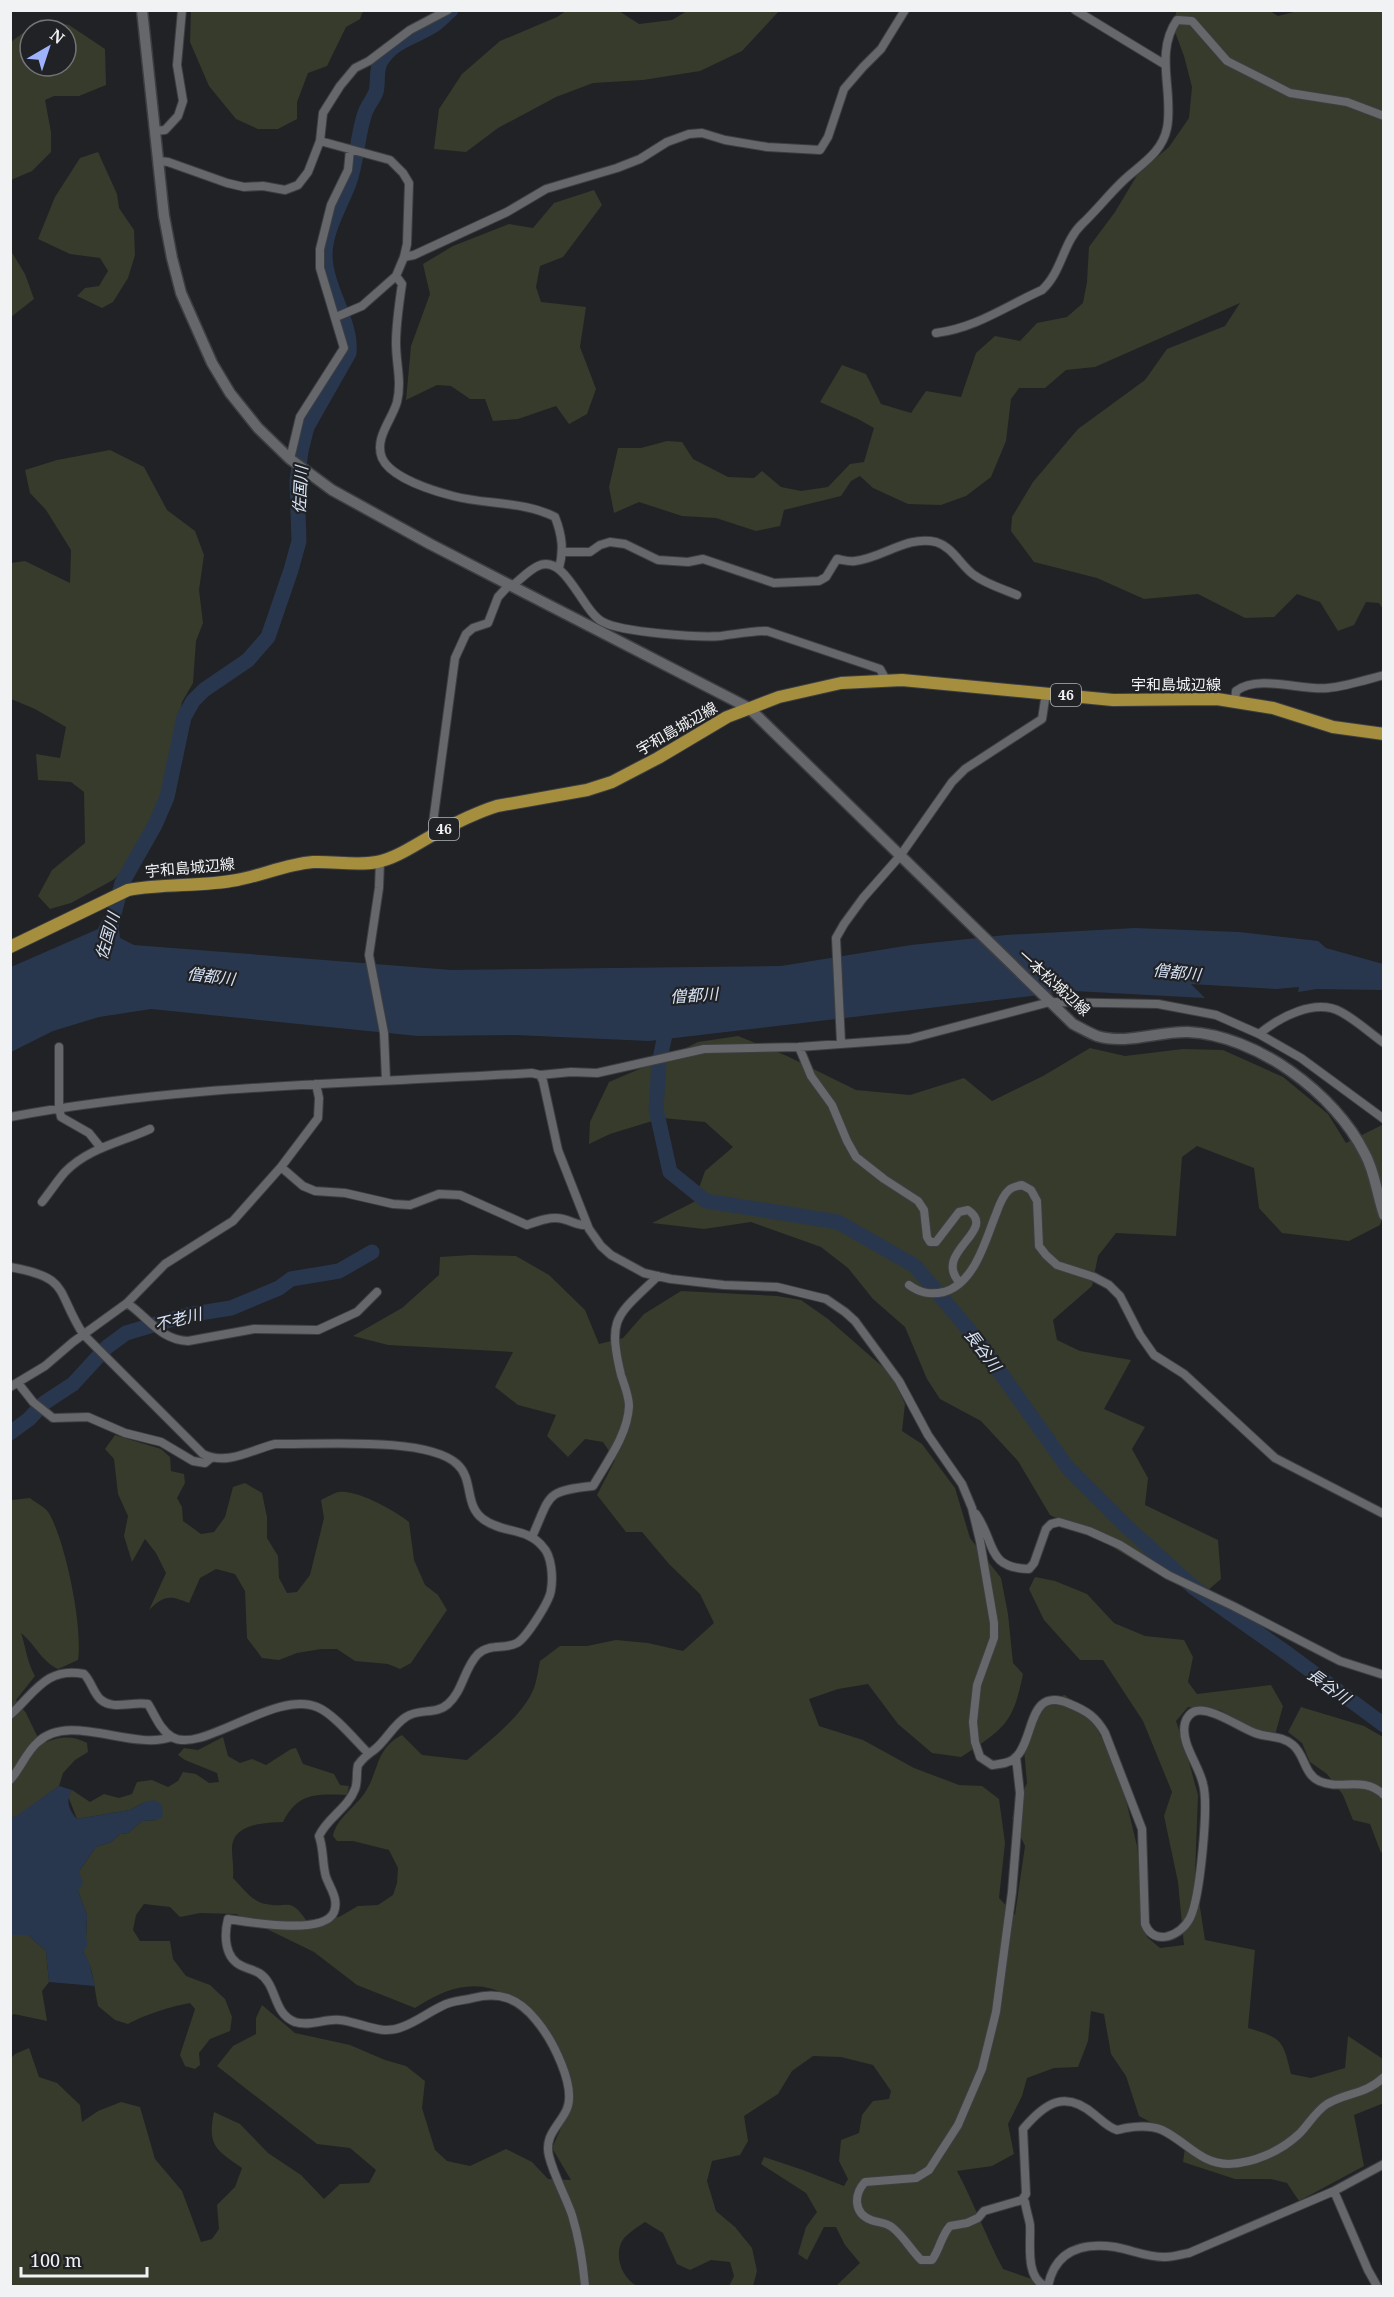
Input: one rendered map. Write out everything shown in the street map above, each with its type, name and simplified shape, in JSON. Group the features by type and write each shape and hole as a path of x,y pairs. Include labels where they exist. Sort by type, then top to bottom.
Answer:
{"main road":[{"name":"宇和島城辺線","path":"10,947 118,894 147,886 236,880 290,865 314,862 365,864 380,861 399,854 461,820 497,806 587,790 612,782 728,717 779,697 841,683 886,680 1113,700 1186,698 1235,701 1273,708 1333,727 1383,734"}],"street":[{"name":"一本松城辺線","path":"142,10 172,258 181,293 212,363 230,393 258,428 290,459 332,490 749,708 1073,1024 1096,1036 1114,1039 1185,1032 1208,1034 1233,1040 1293,1073 1309,1085 1355,1137 1366,1156 1383,1215"},
{"path":"155,131 165,130 178,116 183,101 177,65 182,10"},
{"path":"159,161 168,162 227,183 285,190 298,185 308,172 320,141 324,113 340,86 355,68 369,61 410,30 448,10"},
{"path":"405,256 414,255 507,212 546,189 617,168 689,134 702,133 725,140 767,147 820,150 828,137 844,89 881,49 905,10"},
{"path":"1075,10 1164,64"},
{"path":"936,333 953,331 974,324 1042,290 1051,282 1074,233 1125,179 1146,163 1161,146 1167,129 1169,106 1164,64 1172,28 1177,20 1192,21 1227,61 1290,93 1347,102 1383,116"},
{"path":"320,141 390,160 409,183 405,256 396,276 362,306 336,317"},
{"path":"290,459 300,417 344,348 320,268 320,249 332,205 348,170 350,150"},
{"path":"396,276 402,284 396,346 400,373 397,402 381,438 380,449 385,463 403,477 454,496 540,509 555,517 563,552 559,568"},
{"path":"563,552 590,552 610,542 625,544 658,560 688,562 703,559 774,583 799,583 819,581 826,577 837,559 853,562 918,541 936,542 947,547 977,578 1017,595"},
{"path":"437,833 433,824 455,658 466,634 473,628 488,623 498,597 540,565 548,563 559,568 590,613 601,622 615,628 701,637 767,631 880,669 886,680"},
{"path":"1235,701 1236,691 1244,685 1284,684 1328,688 1383,675"},
{"path":"841,1043 836,938 844,924 863,898 900,856 952,783 965,769 1042,718 1046,693"},
{"path":"380,861 379,888 369,955 384,1033 386,1080"},
{"path":"10,1117 59,1108 165,1096 316,1084 532,1073 540,1075 571,1072 597,1073 704,1049 799,1047 909,1039 1050,1002 1158,1004 1216,1015 1259,1034 1301,1058 1383,1119"},
{"path":"1259,1034 1280,1019 1299,1011 1320,1007 1342,1012 1383,1043"},
{"path":"59,1047 61,1116 69,1123 89,1133 101,1148"},
{"path":"799,1047 811,1076 832,1105 856,1157 918,1202 924,1210 927,1237 930,1242 936,1242 959,1212 968,1210 975,1215 977,1220 975,1228 957,1254 952,1267 952,1275 960,1283"},
{"path":"540,1075 558,1150 587,1225 601,1246 611,1255 637,1269 658,1276 714,1285 777,1287 812,1294 837,1306 855,1321 868,1337 899,1381 928,1435 962,1484 972,1508 994,1623 994,1638 977,1685 973,1722 975,1742 980,1757 992,1765 1005,1763 1016,1757 1022,1749 1032,1718 1040,1706 1052,1700 1064,1701 1086,1711 1096,1719 1105,1733 1142,1830 1145,1924 1148,1930 1159,1937 1174,1934 1188,1923 1197,1893 1205,1795 1186,1737 1184,1724 1189,1714 1198,1710 1210,1713 1261,1736 1279,1737 1293,1745 1301,1755 1309,1773 1319,1781 1338,1784 1361,1783 1378,1789 1383,1795"},
{"path":"211,1458 205,1463 193,1461 161,1442 125,1433 88,1417 53,1418 14,1385 45,1366 83,1334 127,1303 165,1264 233,1221 281,1167 318,1118 320,1098 316,1084"},
{"path":"42,1202 64,1172 101,1148 150,1129"},
{"path":"281,1167 303,1186 315,1191 345,1193 393,1204 410,1205 439,1194 460,1195 527,1225 540,1220 560,1218 580,1226 587,1225"},
{"path":"909,1285 918,1291 930,1294 949,1290 960,1283 969,1274 1003,1197 1010,1188 1022,1185 1031,1190 1037,1201 1039,1246 1046,1256 1058,1265 1094,1277 1109,1285 1120,1296 1140,1335 1154,1355 1184,1374 1275,1458 1383,1515"},
{"path":"10,1267 37,1272 60,1287 73,1318 83,1334 191,1444 211,1458 231,1459 275,1444 393,1444 443,1454 462,1468 467,1476 472,1505 478,1515 501,1530 523,1533 532,1537 544,1548 550,1561 551,1592 523,1638 515,1644 490,1647 480,1652 472,1660 454,1698 446,1706 436,1711 407,1716 358,1765 356,1786 350,1799 323,1828 319,1836 326,1877 336,1900 330,1918 313,1924 291,1927 228,1919 225,1933 226,1944 232,1958 241,1966 258,1972 267,1979 282,2014 299,2023 339,2020 383,2031 401,2028 445,2004 482,1994 507,1997 536,2019 549,2039 569,2083 567,2110 550,2134 548,2145 549,2156 572,2216 584,2266 585,2286"},
{"path":"532,1537 551,1496 557,1491 593,1486 612,1455 625,1426 629,1405 615,1350 616,1322 627,1306 658,1276"},
{"path":"127,1303 167,1337 177,1341 188,1341 254,1329 318,1330 357,1312 377,1292"},
{"path":"972,1508 986,1528 995,1557 1005,1565 1015,1569 1031,1566 1046,1529 1051,1524 1059,1522 1089,1531 1120,1545 1168,1575 1341,1661 1383,1675"},
{"path":"10,1715 33,1690 50,1678 75,1672 84,1674 99,1698 108,1704 116,1706 148,1704 161,1727 176,1739 195,1740 250,1717 291,1705 306,1704 323,1710 368,1753"},
{"path":"10,1780 38,1741 61,1731 138,1739 163,1740 171,1737"},
{"path":"1016,1757 1020,1793 1012,1892 996,2012 982,2069 958,2126 928,2170 916,2178 865,2182 858,2190 859,2211 870,2220 888,2224 901,2234 921,2260 932,2260 938,2252 943,2235 950,2226 967,2223 978,2218 984,2211 1022,2200 1026,2194 1023,2129 1036,2114 1051,2104 1068,2100 1085,2106 1107,2125 1117,2130 1146,2125 1161,2130 1208,2161 1229,2164 1251,2160 1273,2152 1298,2134 1325,2105 1374,2086 1383,2077"},
{"path":"1022,2200 1025,2202 1029,2223 1033,2274 1038,2283 1046,2286 1056,2263 1066,2253 1086,2247 1113,2247 1165,2257 1189,2253 1334,2191 1383,2163"},
{"path":"1334,2191 1377,2286"}],"green space":[{"path":"191,10 363,11 360,19 346,27 327,66 308,73 297,102 297,119 278,129 258,129 236,119 209,86 190,42"},
{"path":"1302,10 1383,11 1383,609 1379,603 1366,602 1354,625 1338,631 1320,602 1297,594 1274,617 1245,618 1198,594 1144,599 1097,578 1034,562 1011,531 1012,517 1033,482 1078,429 1145,380 1167,349 1225,326 1240,303 1095,367 1066,370 1045,388 1019,388 1011,399 1006,441 991,477 966,496 941,505 908,504 873,488 860,476 851,481 841,496 784,510 780,526 756,531 716,518 682,516 639,502 614,513 609,487 618,448 641,448 667,441 682,442 693,459 728,477 754,478 762,471 781,487 801,491 828,487 850,464 864,462 874,428 820,402 842,365 866,374 881,404 911,413 926,391 961,397 976,353 995,336 1020,341 1037,323 1067,317 1083,303 1089,247 1115,212 1139,172 1169,147 1189,118 1192,87 1175,32 1176,11 1270,11 1278,16"},
{"path":"566,11 619,11 639,24 672,20 687,11 779,11 742,51 700,71 643,80 593,83 556,97 498,128 466,152 434,149 439,109 462,74 500,41"},
{"path":"78,31 105,49 106,85 79,96 54,96 45,100 51,132 51,152 32,171 11,180 11,42 18,37 18,78 78,78"},
{"path":"98,152 117,194 119,208 134,230 135,255 128,278 113,302 102,308 77,296 85,288 99,286 108,271 100,258 70,254 38,239 55,197 80,158"},
{"path":"594,190 602,205 563,257 540,266 536,287 541,302 586,307 580,347 596,389 587,414 569,424 556,406 518,419 493,421 485,399 470,399 451,386 437,385 406,400 411,346 430,294 423,264 453,246 509,224 533,228 554,203"},
{"path":"11,251 25,274 34,299 11,317"},
{"path":"110,450 144,467 167,510 195,531 204,555 199,590 203,623 196,641 193,683 182,702 148,850 113,880 71,903 50,909 38,896 52,870 85,843 84,792 71,782 38,780 36,754 60,758 66,727 35,709 11,699 11,563 25,561 70,583 71,550 46,510 30,493 25,470 57,460"},
{"path":"738,1036 787,1056 856,1090 910,1095 964,1078 992,1101 1043,1076 1090,1048 1125,1056 1183,1049 1223,1050 1283,1077 1328,1114 1346,1143 1382,1125 1383,1216 1380,1225 1349,1241 1282,1233 1259,1208 1254,1168 1197,1146 1182,1157 1176,1236 1116,1233 1098,1256 1092,1286 1053,1320 1057,1340 1080,1351 1131,1360 1104,1409 1145,1427 1132,1449 1148,1478 1145,1505 1218,1540 1221,1579 1201,1596 1050,1515 1018,1461 981,1421 940,1399 927,1379 905,1327 873,1299 848,1268 821,1247 751,1222 704,1229 652,1223 694,1202 705,1171 733,1147 705,1122 662,1118 610,1134 589,1144 590,1122 609,1082 698,1042"},
{"path":"516,1256 549,1275 585,1310 599,1344 623,1338 644,1314 681,1291 777,1296 801,1300 828,1319 892,1375 905,1404 902,1431 922,1444 955,1488 970,1538 1001,1578 1008,1614 1013,1663 1023,1674 1019,1691 1015,1705 1004,1724 961,1757 932,1753 898,1724 868,1684 838,1689 809,1699 819,1726 863,1740 914,1768 959,1785 982,1786 999,1799 1005,1843 999,1898 1015,1915 1025,1846 1012,1818 1027,1783 1023,1738 1040,1701 1065,1695 1090,1717 1108,1749 1125,1796 1137,1846 1147,1937 1160,1948 1184,1945 1178,1882 1164,1816 1172,1792 1143,1721 1103,1660 1080,1660 1044,1620 1029,1589 1035,1577 1055,1581 1087,1594 1114,1623 1145,1636 1184,1640 1193,1657 1188,1682 1197,1694 1271,1685 1283,1706 1275,1735 1247,1726 1220,1710 1188,1707 1176,1721 1198,1795 1195,1875 1205,1940 1255,1950 1248,2028 1268,2035 1279,2042 1286,2054 1291,2074 1311,2078 1345,2068 1348,2036 1383,2059 1384,2103 1354,2115 1364,2166 1299,2201 1287,2183 1271,2179 1235,2179 1183,2162 1186,2141 1139,2116 1126,2076 1111,2054 1104,2014 1091,2011 1088,2041 1078,2067 1054,2068 1027,2078 1022,2096 1008,2124 1014,2154 992,2166 957,2171 1003,2269 1051,2286 836,2286 860,2263 845,2245 836,2227 824,2227 807,2260 798,2254 806,2227 817,2212 806,2193 761,2164 764,2157 844,2186 848,2179 839,2161 841,2140 859,2133 862,2115 873,2101 889,2099 891,2091 873,2065 841,2057 813,2056 792,2071 778,2094 744,2116 748,2141 740,2155 712,2161 707,2181 716,2211 735,2227 752,2248 757,2271 753,2286 729,2286 734,2276 730,2262 711,2260 690,2270 677,2264 663,2233 645,2222 625,2237 619,2250 623,2271 637,2286 11,2286 10,2059 15,2054 29,2048 39,2077 57,2083 80,2105 82,2122 98,2111 121,2102 140,2107 155,2159 182,2191 201,2242 212,2239 219,2229 217,2205 235,2187 242,2168 220,2151 213,2140 214,2112 240,2124 268,2153 301,2175 324,2199 340,2184 369,2183 376,2170 350,2148 317,2144 217,2066 233,2046 256,2034 256,2018 262,2005 295,2033 350,2045 406,2066 425,2081 422,2108 435,2150 447,2161 470,2166 506,2149 532,2162 548,2179 571,2180 552,2148 573,2102 564,2070 553,2040 542,2021 510,1996 496,1990 469,1986 443,1993 415,2008 357,1985 314,1952 236,1914 200,1913 180,1917 170,1907 144,1904 136,1915 133,1930 140,1941 170,1941 173,1959 186,1976 210,1985 225,1999 232,2017 230,2031 210,2039 199,2053 200,2065 195,2069 185,2066 180,2055 195,2009 190,2003 158,2011 128,2024 115,2020 98,2006 92,1971 83,1952 87,1915 78,1891 79,1871 96,1847 111,1842 120,1834 128,1833 142,1821 157,1820 145,1802 130,1810 77,1819 68,1796 72,1790 90,1802 104,1794 119,1798 132,1794 137,1782 152,1780 168,1787 178,1781 183,1772 196,1774 209,1783 219,1782 217,1773 178,1755 184,1748 198,1750 223,1737 228,1756 240,1763 252,1759 266,1765 296,1748 303,1764 334,1774 340,1785 349,1786 347,1795 309,1797 295,1805 283,1822 259,1824 244,1829 234,1840 232,1848 233,1878 248,1894 261,1903 292,1906 306,1920 339,1917 358,1906 378,1905 393,1895 397,1883 398,1868 389,1850 353,1841 337,1841 333,1836 341,1819 369,1786 382,1754 393,1740 402,1735 422,1755 467,1760 514,1718 534,1688 540,1661 560,1646 587,1646 616,1640 648,1643 683,1651 714,1623 700,1594 669,1564 642,1532 626,1532 597,1495 615,1460 603,1442 585,1439 568,1457 547,1436 556,1415 518,1405 495,1387 513,1352 388,1345 353,1336 402,1308 439,1275 440,1257"},
{"path":"115,1435 161,1449 170,1457 171,1471 184,1474 185,1483 177,1498 182,1507 183,1521 201,1534 214,1532 225,1517 233,1487 245,1483 262,1493 267,1517 267,1538 278,1556 279,1578 287,1593 297,1592 310,1575 324,1518 321,1500 346,1492 365,1497 386,1507 409,1522 414,1560 425,1585 438,1595 447,1610 411,1663 400,1669 388,1664 355,1661 337,1649 297,1653 279,1660 262,1658 247,1638 245,1591 235,1574 216,1569 200,1578 189,1603 168,1598 159,1601 149,1610 166,1573 156,1553 145,1539 132,1562 124,1536 128,1516 118,1494 114,1459 105,1449"},
{"path":"30,1498 49,1512 62,1546 76,1608 79,1646 78,1660 58,1669 47,1662 21,1633 35,1676 16,1700 26,1713 41,1744 59,1738 75,1738 87,1743 88,1752 75,1760 63,1773 59,1786 16,1817 11,1818 11,1500"},
{"path":"1301,1707 1364,1726 1383,1737 1384,1849 1381,1853 1370,1824 1353,1820 1343,1795 1327,1774 1310,1762 1302,1743 1288,1732"},
{"path":"10,1935 28,1935 46,1951 49,1982 42,1991 47,2021 14,2014 11,2016"}],"water":[{"name":"僧都川","path":"104,916 118,921 120,938 134,945 451,970 781,966 911,945 1006,935 1135,928 1239,932 1318,941 1326,948 1383,964 1383,990 1317,989 1298,992 1299,987 1276,989 1191,984 1205,998 1074,991 649,1041 516,1035 418,1036 151,1009 99,1017 53,1031 11,1052 11,967 98,929"},
{"path":"59,1786 72,1790 69,1805 77,1819 130,1810 145,1802 155,1800 162,1805 163,1816 157,1820 142,1821 128,1833 120,1834 111,1842 96,1847 79,1871 83,1883 78,1891 87,1915 88,1944 83,1952 88,1959 95,1986 49,1982 46,1951 28,1935 11,1935 11,1818"}],"waterway":[{"name":"佐国川","path":"108,937 122,883 155,825 167,797 184,717 193,701 204,690 248,660 268,637 291,570 299,541 297,481 307,427 349,353 347,329 326,269 327,237 352,175 364,116 376,92 379,65 392,48 434,25 451,10"},
{"name":"長谷川","path":"668,1021 659,1063 656,1109 670,1172 706,1201 838,1222 915,1266 975,1337 1068,1468 1127,1527 1193,1587 1384,1725"},
{"name":"不老川","path":"10,1433 29,1419 44,1403 73,1384 107,1347 126,1333 187,1315 231,1308 279,1288 291,1279 339,1271 372,1252"}]}
